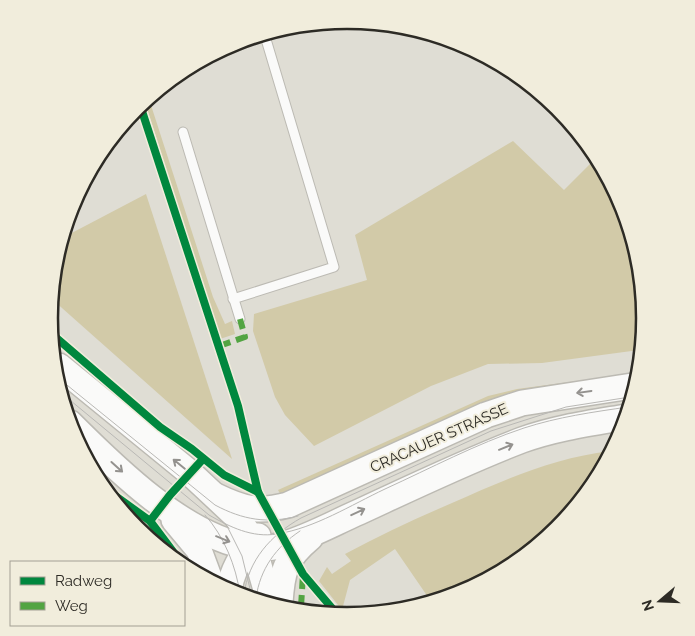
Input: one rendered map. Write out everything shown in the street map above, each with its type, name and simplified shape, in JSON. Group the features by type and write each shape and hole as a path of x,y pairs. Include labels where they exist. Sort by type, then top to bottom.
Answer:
{"main road":[{"path":"63,370 216,496 236,516 254,546 268,596"},
{"name":"CRACAUER STRASSE","path":"216,496 239,507 269,510 310,497 486,415 522,403 628,387"},
{"path":"164,509 222,540 254,546 281,546 467,462 524,439 565,427 619,418"},
{"path":"83,435 187,532 199,550 206,570"},
{"name":"CRACAUER STRASSE","path":"231,582 234,571 254,546 284,515 310,497"},
{"path":"280,599 282,578 286,565 302,545 325,527"}],"lane":[{"path":"233,299 334,267 266,41"},
{"path":"183,132 240,319"}],"shaded area":[{"path":"151,106 213,297 225,324 232,321 235,334 220,339 147,109"},
{"path":"513,141 564,190 591,163 615,207 627,243 636,299 637,318 635,351 542,363 488,364 431,386 314,446 285,415 275,397 253,331 254,314 367,280 355,235"},
{"path":"146,194 232,459 59,305 64,262 71,233"},
{"path":"622,375 623,380 282,497 278,490 488,396 517,389"},
{"path":"604,452 588,479 552,523 508,559 458,585 427,596 395,549 350,580 343,607 340,607 319,581 327,567 332,574 351,561 345,554 384,534 490,486 549,464"}],"tram line":[{"path":"66,384 215,505 236,514 256,519 276,520 298,516"},
{"path":"245,588 250,571 263,550 280,532 301,518 491,431 566,407 625,398"},
{"path":"71,401 209,515 225,524 250,533 268,535 305,527 488,441 524,428 563,418 622,408"},
{"path":"205,515 218,532 228,552 238,586"},
{"path":"227,526 242,556 250,590"},
{"path":"257,593 261,578 270,560 291,537 300,531"}],"marked path":[{"path":"219,346 245,337 240,319"},
{"path":"301,604 303,574"}],"cycle path":[{"path":"143,113 238,406 258,492 303,574 331,607"},
{"path":"59,340 160,427 192,449 224,475 258,492"},
{"path":"150,521 170,495 203,459"},
{"path":"125,503 150,521 167,543"}]}
